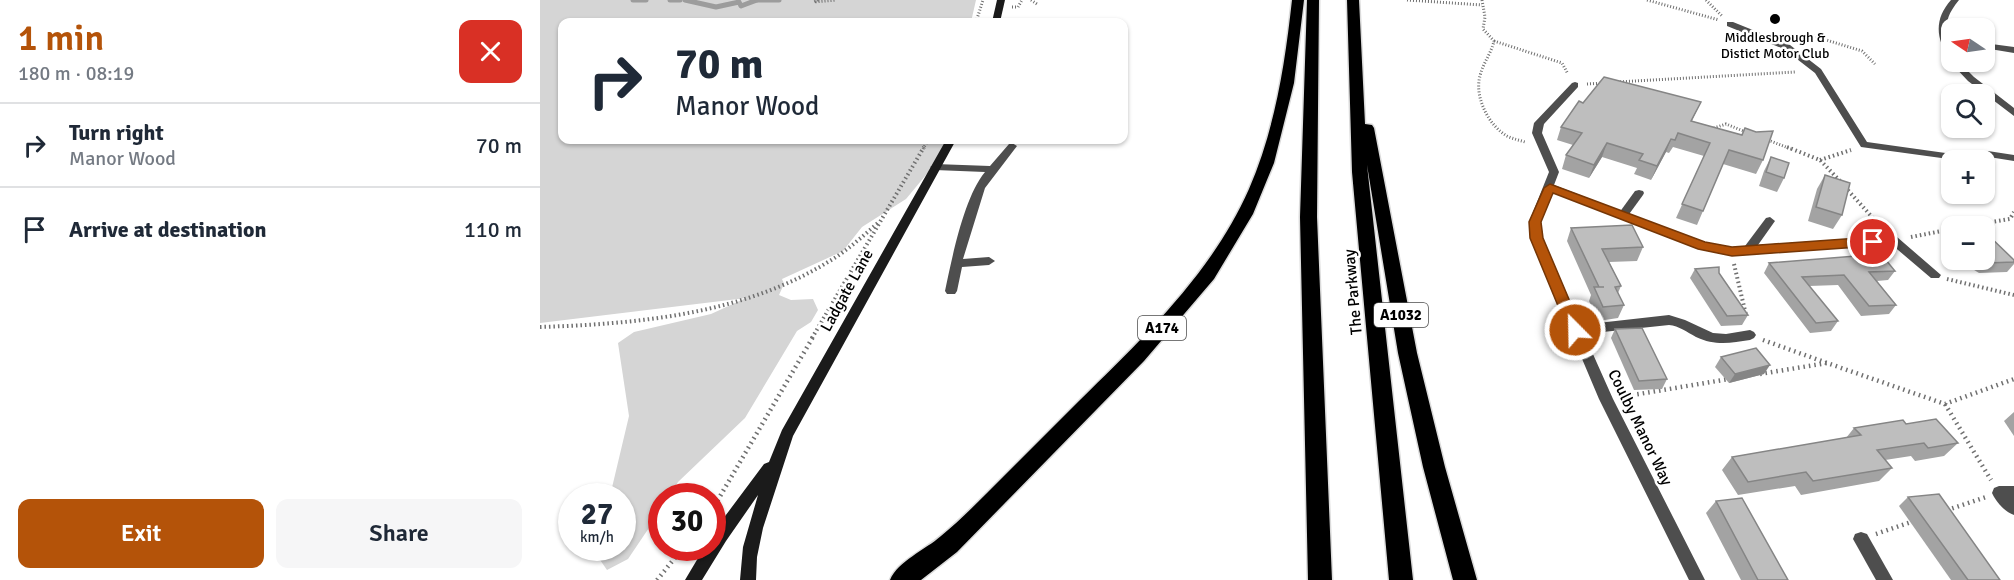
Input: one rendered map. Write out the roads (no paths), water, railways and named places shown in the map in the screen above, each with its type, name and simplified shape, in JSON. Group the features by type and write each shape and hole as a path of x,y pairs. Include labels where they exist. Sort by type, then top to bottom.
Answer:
{"highway":[{"name":"A174","path":"902,580 948,545 1103,391 1182,306 1217,260 1245,216 1264,174 1279,127 1294,42 1298,0"},
{"path":"1312,0 1308,133 1310,291 1320,580"},
{"name":"The Parkway","path":"1353,0 1361,183 1401,580"},
{"name":"A1032","path":"1358,91 1379,177 1394,277 1417,389 1452,537 1465,580"}],"main road":[{"path":"997,18 1001,0"},
{"name":"Ladgate Lane","path":"748,580 751,541 776,460 787,434 949,144"},
{"name":"Ladgate Lane","path":"693,580 720,536 776,460"}],"street":[{"path":"1942,18 1946,8 1954,0"},
{"path":"1730,24 1786,47 1818,71 1864,146 1975,160 1988,154 2014,158"},
{"path":"1995,47 2014,50"},
{"path":"1964,72 2014,113"},
{"path":"1575,85 1539,123 1537,133 1552,162 1554,172 1550,188 1702,246 1732,251 1893,240 1935,275"},
{"path":"951,291 956,264 974,203 984,180 1012,146"},
{"path":"935,167 993,169"},
{"name":"Coulby Manor Way","path":"1550,188 1535,222 1537,238 1606,399 1697,580"},
{"path":"1623,215 1639,193"},
{"path":"1748,251 1770,221"},
{"path":"956,264 989,261"},
{"path":"1575,330 1669,320 1682,322 1711,338 1722,339 1750,335"},
{"path":"2006,493 2014,508"},
{"path":"1861,539 1885,580"}],"waterway":[{"path":"633,0 646,0"},
{"path":"670,0 680,0"},
{"path":"685,0 716,7 739,2 741,6 757,0 779,0"}],"place":[{"name":"Middlesbrough & Distict Motor Club","path":"1775,19"}]}
